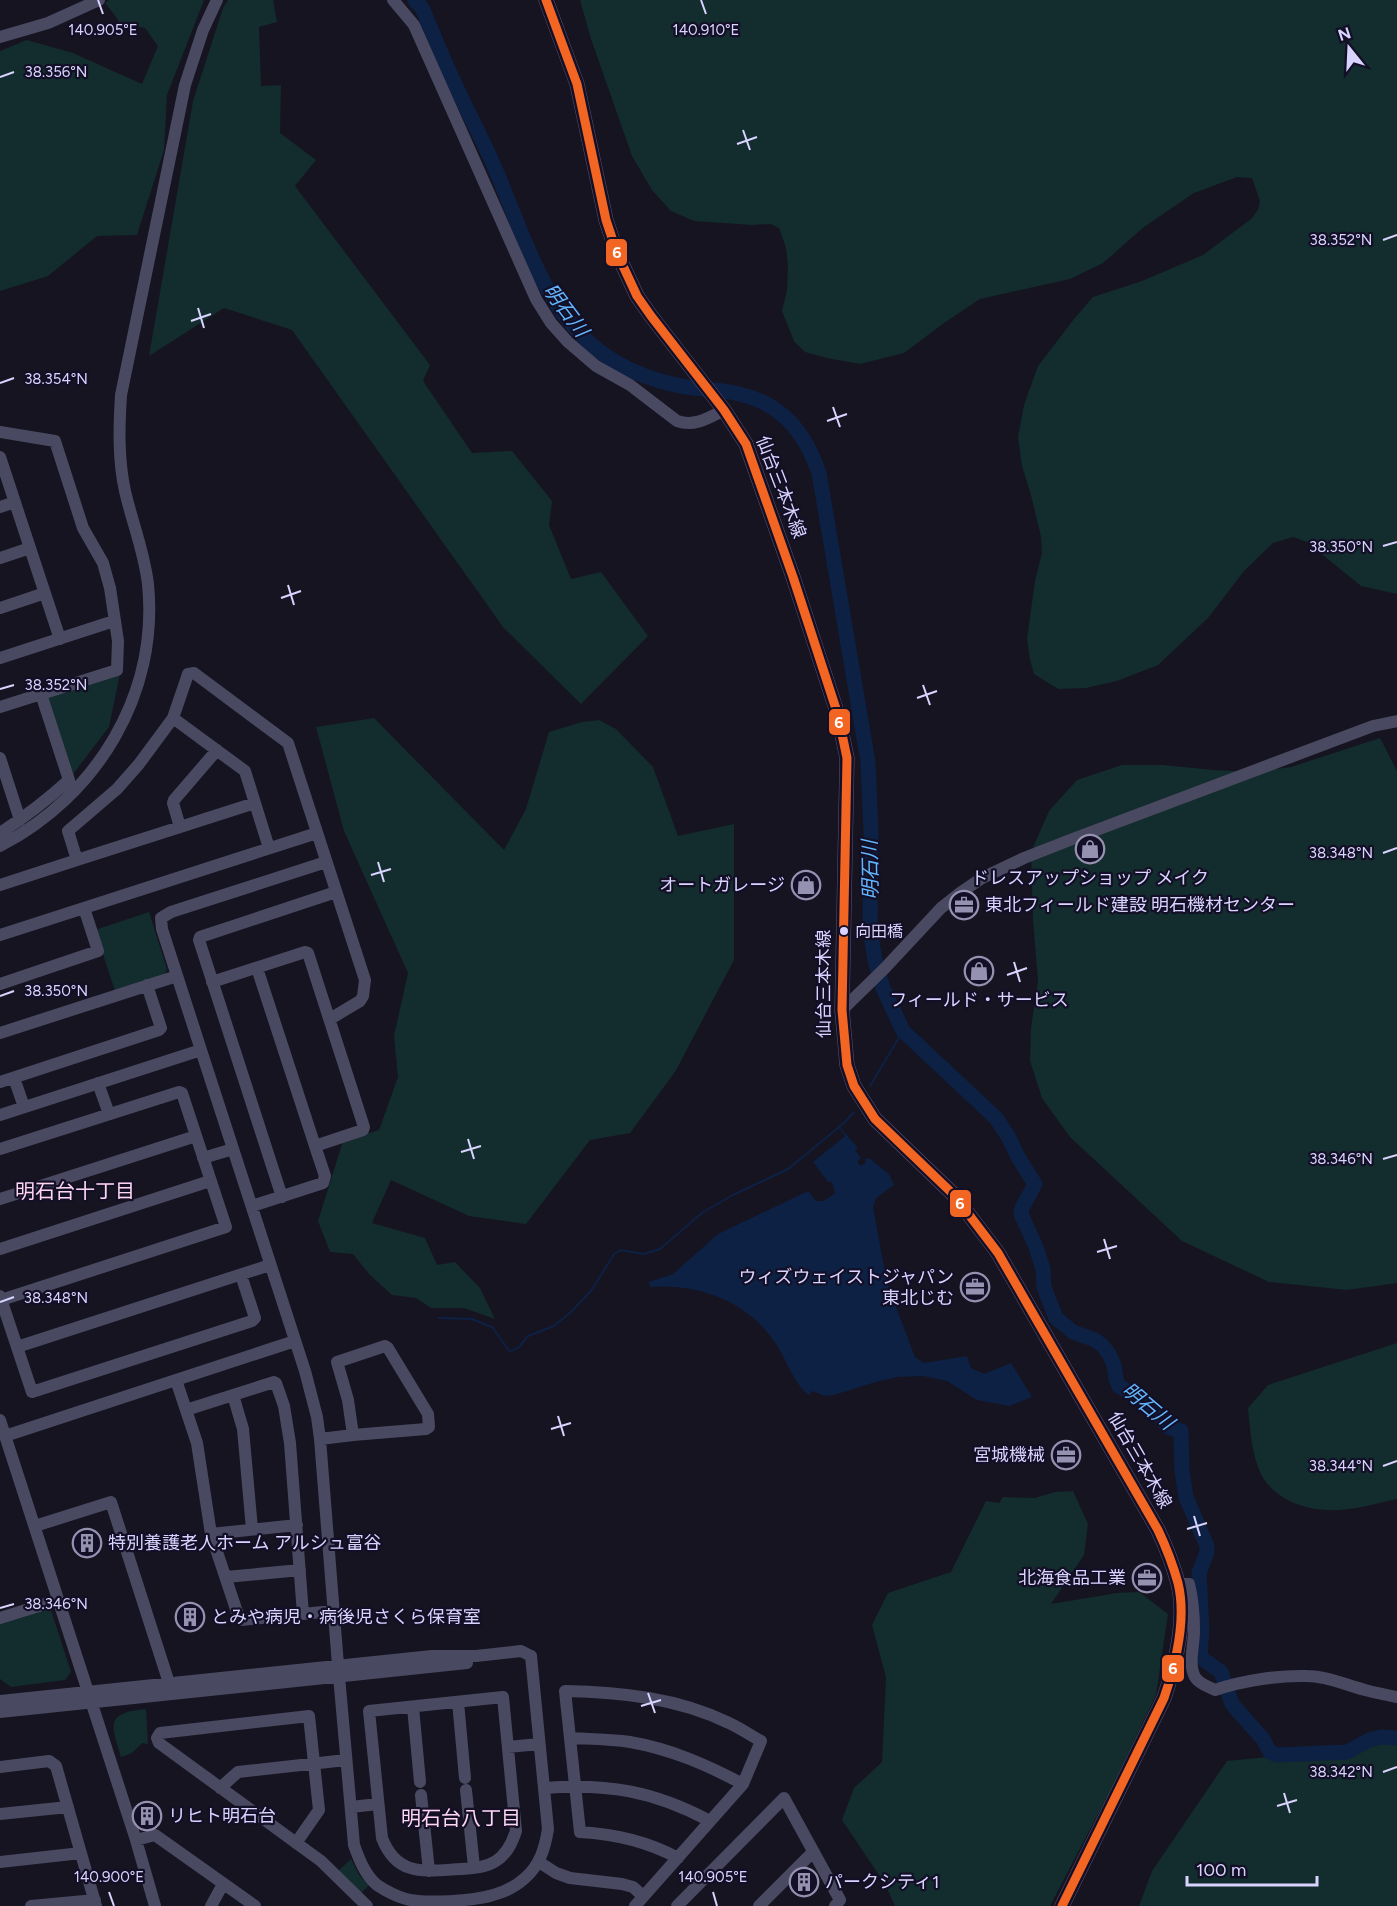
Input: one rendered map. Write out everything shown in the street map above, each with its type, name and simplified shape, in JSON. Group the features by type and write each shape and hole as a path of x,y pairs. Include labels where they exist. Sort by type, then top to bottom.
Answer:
{"main road":[{"name":"仙台三本木線","path":"546,0 577,84 606,220 617,254 637,296 647,311 738,429 755,468 838,715 847,758 842,1010 847,1065 859,1096 875,1119 954,1195 998,1253 1158,1530 1178,1584 1179,1630 1172,1676 1164,1698 1062,1906"}],"street":[{"path":"0,37 48,23 99,0"},
{"path":"0,846 35,826 55,810 95,769 124,720 142,666 148,622 148,585 141,544 129,508 122,472 119,435 121,395 185,85 203,30 217,0"},
{"path":"393,0 414,25 536,298 551,323 567,342 596,366 630,386 677,421 698,423 720,406"},
{"path":"0,432 55,441 83,528 103,563 110,588 118,641 117,670 0,707"},
{"path":"0,457 60,639"},
{"path":"0,507 15,502"},
{"path":"0,558 30,548"},
{"path":"0,608 45,593"},
{"path":"0,658 114,621"},
{"path":"77,860 68,831 132,773 172,718 188,674 194,673 288,743 363,974 365,987 360,1001 330,1019"},
{"path":"0,833 50,797 69,780 41,694"},
{"path":"172,718 245,771 269,848"},
{"path":"842,1010 941,908 982,878 1070,840 1373,726 1397,721"},
{"path":"180,827 174,800 217,750"},
{"path":"0,758 20,820"},
{"path":"0,885 255,803"},
{"path":"0,935 317,833"},
{"path":"0,1712 169,1683 338,1670 531,1656 548,1829 545,1846 538,1862 525,1878 508,1890 491,1896 435,1904 405,1899 389,1893 375,1883 366,1872 354,1845 351,1807 346,1760 338,1670 333,1611 320,1439 311,1395 160,923 161,918 165,915 326,862"},
{"path":"282,1197 199,940 200,937 336,892"},
{"path":"0,984 98,951 84,908"},
{"path":"212,982 305,952 308,953 364,1127 363,1130 315,1146"},
{"path":"252,1206 322,1183 325,1176 257,968"},
{"path":"0,1033 177,976"},
{"path":"0,1082 159,1030 161,1028 147,985"},
{"path":"0,1115 201,1050"},
{"path":"14,1077 24,1107"},
{"path":"98,1083 109,1114"},
{"path":"0,1149 179,1092 182,1093 226,1227 1,1298 32,1392 252,1321 255,1318 241,1275"},
{"path":"0,1199 196,1136"},
{"path":"203,1158 233,1149"},
{"path":"0,1249 210,1181"},
{"path":"17,1347 270,1265"},
{"path":"5,1436 295,1341"},
{"path":"320,1439 429,1427 428,1414 385,1346 337,1362 348,1400 353,1435"},
{"path":"176,1380 197,1443 211,1534 239,1618 242,1620 333,1611"},
{"path":"186,1410 276,1383 287,1418 303,1614"},
{"path":"233,1395 243,1429 252,1529"},
{"path":"0,1420 136,1840 155,1906"},
{"path":"35,1526 111,1502 169,1683"},
{"path":"211,1534 297,1525"},
{"path":"226,1577 300,1570"},
{"path":"1178,1584 1190,1584 1194,1605 1192,1658 1197,1681 1215,1690 1268,1679 1308,1676 1346,1683 1397,1697"},
{"path":"0,1618 58,1600"},
{"path":"0,1701 90,1697 338,1670"},
{"path":"538,1862 570,1878 633,1887 639,1901 678,1858 743,1784 761,1741 727,1722 647,1697 604,1692 565,1691 580,1832 625,1837 662,1849 678,1858"},
{"path":"503,1697 516,1831 511,1844 500,1857 485,1866 416,1871 394,1859 387,1850 382,1838 369,1711 413,1707 503,1697"},
{"path":"458,1702 474,1867"},
{"path":"413,1707 429,1871"},
{"path":"296,1843 319,1810 309,1716 160,1733 157,1738 159,1743 220,1788 296,1843 321,1861 367,1906"},
{"path":"570,1738 629,1742 660,1749 690,1758 743,1784"},
{"path":"508,1747 539,1744"},
{"path":"220,1788 238,1772 346,1760"},
{"path":"0,1767 49,1761 56,1766 95,1903 30,1906"},
{"path":"544,1788 575,1785 603,1786 629,1791 684,1807 710,1821"},
{"path":"677,1906 784,1798 840,1900 835,1906"},
{"path":"351,1807 378,1804"},
{"path":"0,1814 68,1807"},
{"path":"136,1840 155,1834 255,1906"},
{"path":"759,1906 813,1852"},
{"path":"0,1862 81,1853"},
{"path":"211,1906 224,1884"}],"green space":[{"path":"109,0 204,0 167,95 164,150 137,235 97,236 48,276 0,291 0,51 27,40 73,53 142,84 158,46 145,28 126,24 122,34 117,18 105,3"},
{"path":"228,0 273,0 277,22 259,27 261,86 281,85 280,133 316,160 295,186 430,365 423,381 472,453 512,451 552,501 549,525 571,579 601,572 648,636 581,704 503,627 292,330 224,308 149,356 193,101 223,8"},
{"path":"580,0 1397,0 1397,594 1361,586 1307,542 1293,537 1273,543 1244,571 1208,618 1158,665 1117,681 1086,688 1058,689 1034,674 1027,639 1035,581 1042,553 1041,537 1022,466 1018,437 1024,405 1038,366 1093,297 1142,281 1203,255 1251,219 1258,210 1260,201 1252,178 1237,177 1194,193 1144,227 1103,263 1070,279 980,299 904,353 860,364 827,358 805,352 794,341 782,311 787,290 788,266 786,248 779,228 771,224 694,221 671,211 652,190 632,156 591,39"},
{"path":"120,674 109,727 73,774 46,702 50,695"},
{"path":"374,718 504,850 526,809 549,732 582,722 599,720 616,729 653,767 678,836 734,824 734,960 675,1072 630,1133 590,1140 526,1224 469,1216 391,1180 372,1223 425,1238 437,1265 455,1262 480,1288 495,1319 464,1308 431,1308 416,1298 392,1295 370,1275 353,1254 330,1252 318,1221 343,1141 379,1130 398,1077 394,1036 408,973 344,831 316,727"},
{"path":"1380,738 1397,771 1397,1283 1347,1290 1269,1282 1182,1241 1070,1137 1042,1098 1030,1061 1031,1028 1038,981 1031,852 1049,811 1077,780 1122,765 1163,765 1252,772 1291,767"},
{"path":"149,912 167,969 164,975 115,991 95,930"},
{"path":"1397,1343 1397,1499 1338,1510 1314,1509 1290,1501 1271,1488 1258,1467 1252,1445 1248,1408 1268,1385"},
{"path":"1073,1491 1088,1524 1084,1555 1051,1604 1117,1593 1139,1592 1168,1614 1156,1695 1110,1791 1050,1906 895,1906 885,1884 842,1820 854,1788 882,1762 886,1677 872,1625 888,1593 951,1572 986,1501 999,1503 1003,1497 1035,1498 1055,1492"},
{"path":"50,1607 71,1672 65,1680 11,1687 0,1679 0,1623"},
{"path":"146,1709 148,1744 142,1743 132,1753 121,1757 114,1722 123,1714"},
{"path":"1397,1738 1397,1906 1139,1906 1152,1871 1227,1761 1268,1757 1345,1756"},
{"path":"351,1859 359,1875 369,1885 360,1894 338,1871"}],"water":[{"path":"840,1127 858,1148 855,1150 861,1158 857,1162 861,1166 866,1162 865,1159 869,1158 889,1174 894,1185 876,1198 873,1207 887,1283 915,1357 924,1363 967,1356 971,1368 984,1374 1011,1363 1032,1397 1009,1406 977,1400 947,1381 923,1376 898,1377 879,1381 834,1395 825,1396 812,1391 809,1395 799,1384 765,1329 737,1306 721,1298 687,1288 650,1287 649,1282 673,1274 718,1234 808,1191 816,1201 824,1201 835,1193 832,1182 828,1182 813,1162 845,1136"}],"waterway":[{"name":"明石川","path":"415,0 422,8 504,190 535,265 547,289 578,332 598,350 619,364 656,380 739,394 768,405 790,422 807,445 819,473 868,762 871,831 870,930 883,988 903,1031 996,1118 1035,1184 1021,1214 1036,1247 1043,1269 1044,1287 1056,1318 1073,1332 1095,1340 1103,1346 1114,1365 1119,1386 1152,1406 1168,1427 1181,1431 1182,1471 1186,1497 1207,1546 1199,1573 1202,1630 1200,1657 1221,1672 1232,1704 1263,1739 1270,1752 1277,1755 1347,1752 1369,1740 1381,1737 1397,1738"},
{"path":"870,1086 903,1031"},
{"path":"439,1318 472,1319 492,1327 510,1352 519,1347 528,1336 554,1326 571,1312 591,1291 614,1254 621,1250 644,1254 660,1249 703,1212 788,1169 854,1112"}],"transit line":[{"name":"6","path":"546,0 577,84 606,220 617,253 637,296 724,410 746,444 838,715 847,758 842,1010 847,1065 854,1086 875,1119 954,1195 998,1253 1158,1530 1178,1583 1181,1626 1173,1670 1164,1698 1062,1906"}],"place":[{"name":"ドレスアップショップ メイク","path":"1090,849"},
{"name":"オートガレージ","path":"806,885"},
{"name":"東北フィールド建設 明石機材センター","path":"964,905"},
{"name":"向田橋","path":"844,931"},
{"name":"フィールド・サービス","path":"979,971"},
{"name":"ウィズウェイストジャパン 東北じむ","path":"975,1287"},
{"name":"宮城機械","path":"1066,1455"},
{"name":"特別養護老人ホーム アルシュ富谷","path":"87,1543"},
{"name":"北海食品工業","path":"1147,1578"},
{"name":"とみや病児・病後児さくら保育室","path":"190,1617"},
{"name":"リヒト明石台","path":"147,1816"},
{"name":"パークシティ1","path":"804,1882"}],"district":[{"name":"明石台十丁目","path":"75,1191"},
{"name":"明石台八丁目","path":"461,1818"}]}
